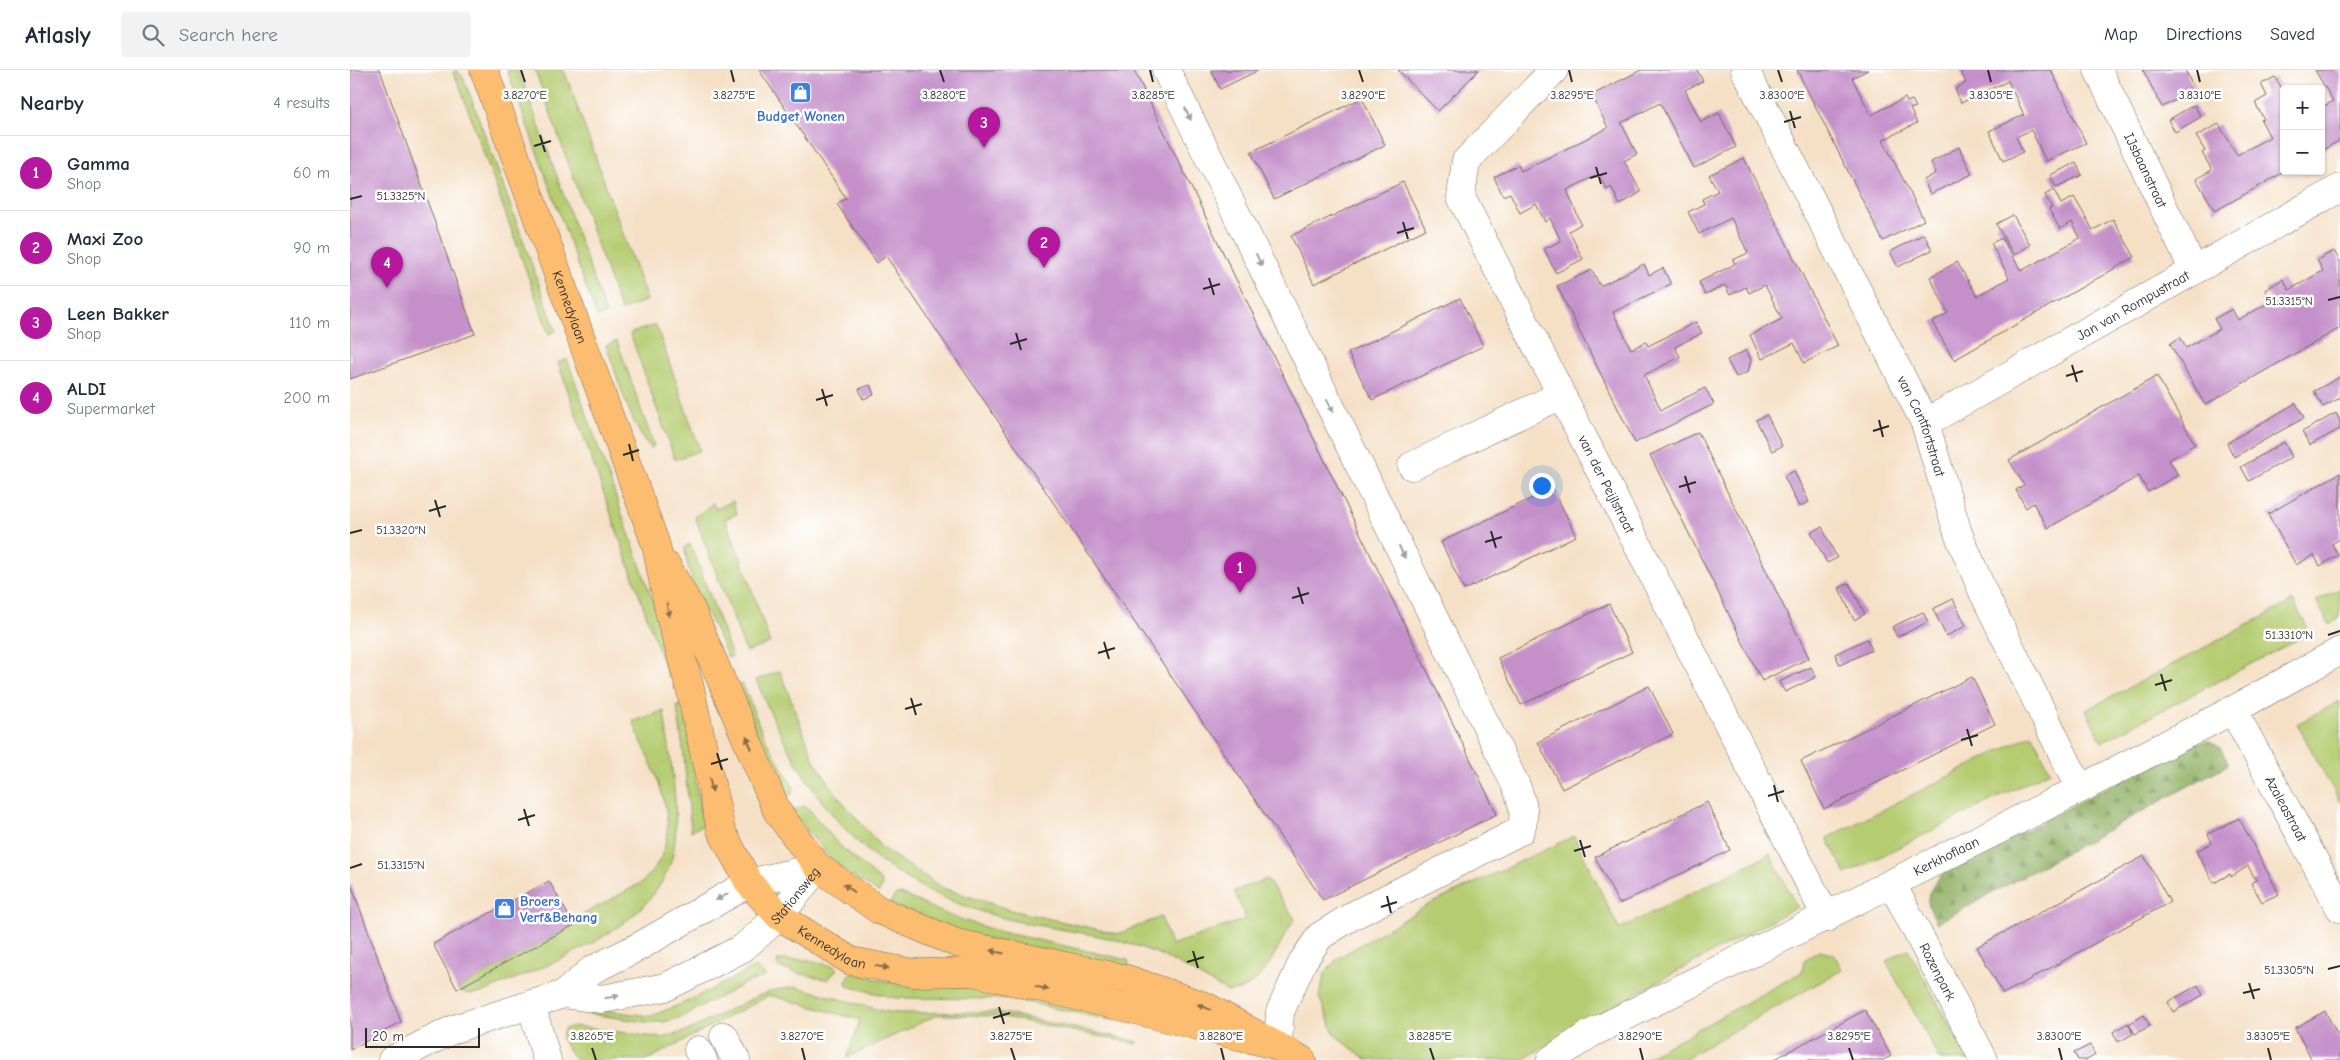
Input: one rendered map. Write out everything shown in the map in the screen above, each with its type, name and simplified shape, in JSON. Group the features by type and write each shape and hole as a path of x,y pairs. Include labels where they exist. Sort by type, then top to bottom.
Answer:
{"main road":[{"name":"Kennedylaan","path":"484,70 656,545 670,616 690,688 720,830 749,883 779,916 851,961 914,973 973,972 1278,1046"},
{"name":"Kennedylaan","path":"656,545 692,609 777,811 818,866 879,910 956,943 1127,979 1206,1007 1302,1060"}],"street":[{"path":"1166,70 1516,786 1524,808 1524,824 1520,831 1352,916 1320,936 1303,961 1280,1012 1278,1046"},
{"name":"van der Peijlstraat","path":"1554,70 1466,161 1461,197 1827,918"},
{"name":"van Cantfortstraat","path":"1746,70 1925,423 1958,533 1979,584 2080,790"},
{"name":"IJsbaanstraat","path":"2098,70 2194,271"},
{"name":"Jan van Rompustraat","path":"1925,423 2340,188"},
{"path":"1412,466 1561,395"},
{"name":"Kerkhoflaan","path":"1551,1060 1571,1045 1606,1026 1827,918 2080,790 2233,710 2340,650"},
{"name":"Azaleastraat","path":"2233,710 2340,908"},
{"name":"Stationsweg","path":"392,1060 454,1029 564,994 592,970 640,946 749,883 818,866"},
{"name":"Stationsweg","path":"564,994 602,999 666,987 743,948 779,916 818,866"},
{"name":"Rozenpark","path":"1892,884 1984,1060"},
{"path":"531,1004 547,1060"},
{"path":"724,1036 736,1060"}],"green space":[{"path":"457,70 463,78 472,100 556,331 549,334 457,79 455,79 453,72"},
{"path":"507,70 519,70 606,314 597,317"},
{"path":"535,70 564,70 647,300 621,311"},
{"path":"656,325 700,450 675,460 630,333"},
{"path":"617,341 654,446 651,448 644,440 631,415 606,345"},
{"path":"567,359 656,610 661,639 673,676 668,677 558,363"},
{"path":"733,501 737,514 725,519 742,561 770,643 746,652 695,517 713,503 716,509"},
{"path":"687,545 690,545 696,558 732,656 728,658 691,577 685,548"},
{"path":"2340,589 2340,618 2329,624 2316,601"},
{"path":"2293,601 2310,633 2102,742 2086,710"},
{"path":"780,671 814,760 840,799 882,848 943,888 1014,911 1118,934 1161,917 1171,945 1246,919 1234,891 1267,879 1295,919 1261,975 1241,989 1228,992 1170,960 1145,949 1102,937 1007,919 959,904 917,885 881,861 850,834 822,802 798,766 776,725 756,680"},
{"path":"743,684 763,735 794,788 791,795 784,797 769,769 739,685"},
{"path":"2340,701 2340,802 2297,724"},
{"path":"682,704 704,825 691,831 677,706"},
{"path":"664,711 675,796 674,848 665,876 648,901 625,922 567,956 481,993 468,994 457,989 574,925 571,921 641,883 657,864 665,845 667,825 665,804 651,762 633,721"},
{"path":"2032,734 2050,771 1846,874 1827,838"},
{"path":"2210,741 2220,748 2229,764 1937,923 1930,909 1928,898 1929,893 1941,875 2190,744"},
{"path":"804,806 808,808 838,844 881,881 882,885 879,893 836,865 793,814 794,810"},
{"path":"1574,836 1619,929 1770,854 1797,907 1602,1012 1522,1060 1367,1060 1335,1035 1319,997 1325,973 1338,958 1426,906"},
{"path":"901,894 950,916 997,931 1128,960 1129,965 1125,969 958,933 890,904 895,895"},
{"path":"1908,949 1969,1060 1940,1060 1886,961"},
{"path":"1819,951 1834,954 1842,970 1682,1060 1642,1060 1802,972 1804,960"},
{"path":"778,960 808,960 834,966 837,969 828,980 783,969 777,966"},
{"path":"755,967 766,976 746,983 682,1017 664,1022 646,1022 584,1013 582,1008 651,1016 686,1002"},
{"path":"854,973 900,985 997,988 1116,1016 1115,1021 1010,999 895,998 847,986 846,982 850,974"},
{"path":"797,987 884,1011 897,1013 998,1012 1136,1041 1137,1044 998,1016 937,1015 847,1058 860,1020 773,996 768,996 647,1060 575,1060 561,1038 564,1029 575,1026 662,1038 687,1031 757,996 775,990"}],"building":[{"path":"350,70 380,70 475,334 350,379"},
{"path":"759,70 1134,70 1497,814 1323,900 886,256 877,263 837,204 846,198"},
{"path":"1211,70 1259,70 1220,89"},
{"path":"1398,70 1479,70 1438,111"},
{"path":"1641,70 1697,70 1703,81 1685,90 1701,122 1719,113 1736,147 1694,168 1660,103 1621,123 1637,154 1624,161 1641,192 1620,205 1611,187 1607,190 1599,174 1567,190 1581,224 1569,231 1583,259 1556,273 1544,249 1561,241 1550,218 1545,222 1536,204 1520,213 1510,193 1503,196 1494,177 1518,165 1521,171 1608,128 1592,95"},
{"path":"1797,70 1868,70 1852,78 1871,115 1905,98 1907,102 1912,100 1916,107 1910,109 1917,123 1883,140 1924,220 1883,241"},
{"path":"1960,70 2051,70 2086,143 2046,161 2031,130 2016,137 2023,152 2003,161 1989,131 2024,115 2008,81 1961,103 1955,89 1966,83"},
{"path":"2143,70 2185,70 2195,90 2162,107"},
{"path":"2315,70 2340,70 2340,140 2325,149 2325,106 2333,101"},
{"path":"2275,77 2280,85 2280,174 2215,211 2196,179 2212,170 2202,153 2205,151 2196,136 2219,124 2237,155 2270,137 2261,120 2264,119 2255,103 2267,96 2261,84"},
{"path":"1362,98 1385,145 1274,199 1251,152"},
{"path":"2194,105 2201,117 2175,132 2168,120"},
{"path":"1959,147 1972,174 1930,194 1924,180 1936,173 1931,162"},
{"path":"1744,158 1838,346 1804,363 1794,343 1762,359 1756,348 1750,335 1782,319 1765,285 1749,293 1746,287 1730,295 1725,285 1705,295 1699,282 1735,264 1733,260 1748,253 1731,218 1699,234 1688,212 1704,204 1702,199 1718,191 1709,175"},
{"path":"2076,163 2082,175 2056,187 2050,175"},
{"path":"1403,182 1426,229 1314,284 1291,236"},
{"path":"2054,190 2061,204 2074,197 2093,230 2113,219 2135,257 1954,360 1932,322 1948,313 1930,277 1957,262 1977,296 2009,278 1991,243 2002,238 2021,271 2080,238 2072,222 2060,229 2049,209 2052,208 2045,195"},
{"path":"2013,215 2030,245 2014,255 1996,224"},
{"path":"1924,234 1932,250 1898,267 1890,252"},
{"path":"2334,251 2340,261 2340,328 2205,405 2170,344 2180,337 2186,348 2220,329 2214,319 2232,309 2238,320 2272,301 2265,290 2283,279 2289,290 2323,271 2317,260"},
{"path":"1644,264 1649,275 1663,268 1671,284 1613,312 1631,349 1646,342 1648,346 1696,322 1702,333 1675,347 1680,357 1644,375 1661,410 1705,388 1714,404 1635,443 1557,286 1592,270 1600,286"},
{"path":"1460,298 1483,346 1372,400 1348,353"},
{"path":"1747,350 1751,360 1748,372 1736,377 1727,360"},
{"path":"2157,376 2195,444 2169,460 2178,475 2148,492 2139,476 2048,528 2033,503 2026,508 2016,490 2024,485 2009,460"},
{"path":"2340,377 2340,398 2323,407 2314,391"},
{"path":"870,385 874,395 863,399 859,389"},
{"path":"2296,403 2304,418 2234,457 2227,443"},
{"path":"2336,413 2340,421 2340,429 2310,445 2302,432"},
{"path":"1767,415 1782,446 1772,451 1756,420"},
{"path":"1698,432 1809,658 1762,681 1650,455"},
{"path":"2284,442 2292,457 2249,481 2241,467"},
{"path":"1794,471 1809,502 1799,507 1784,476"},
{"path":"2340,473 2340,539 2332,544 2338,555 2320,566 2314,555 2296,565 2268,514"},
{"path":"1553,488 1576,536 1464,590 1441,542"},
{"path":"1822,527 1837,558 1827,563 1811,532"},
{"path":"1849,583 1865,614 1854,620 1839,588"},
{"path":"1953,599 1966,626 1946,636 1933,609"},
{"path":"1609,604 1632,652 1521,705 1498,658"},
{"path":"1923,612 1928,622 1897,637 1892,627"},
{"path":"1867,639 1872,650 1840,665 1835,654"},
{"path":"1811,667 1816,677 1785,692 1779,682"},
{"path":"1972,677 1995,724 1824,809 1801,761"},
{"path":"1649,686 1673,734 1562,789 1538,742"},
{"path":"1707,802 1730,850 1619,904 1595,857"},
{"path":"2239,818 2279,894 2262,902 2251,883 2256,880 2248,866 2231,877 2230,874 2214,883 2196,851 2212,843 2208,834"},
{"path":"2144,856 2170,902 2003,994 1977,947"},
{"path":"350,881 401,1022 350,1050"},
{"path":"549,881 574,925 457,989 433,944"},
{"path":"2198,985 2203,995 2173,1012 2168,1002"},
{"path":"1865,1010 1891,1056 1883,1060 1773,1060"},
{"path":"2325,1011 2340,1039 2340,1060 2312,1060 2295,1028"},
{"path":"2144,1015 2150,1026 2135,1034 2129,1024"},
{"path":"2128,1023 2133,1034 2118,1042 2113,1032"},
{"path":"2090,1045 2095,1055 2087,1060 2078,1060 2074,1053"}],"place":[{"name":"Budget Wonen","path":"801,93"},
{"name":"Leen Bakker","path":"984,148"},
{"name":"Maxi Zoo","path":"1044,268"},
{"name":"ALDI","path":"387,288"},
{"name":"Gamma","path":"1240,593"},
{"name":"Broers Verf&Behang","path":"504,909"}]}
